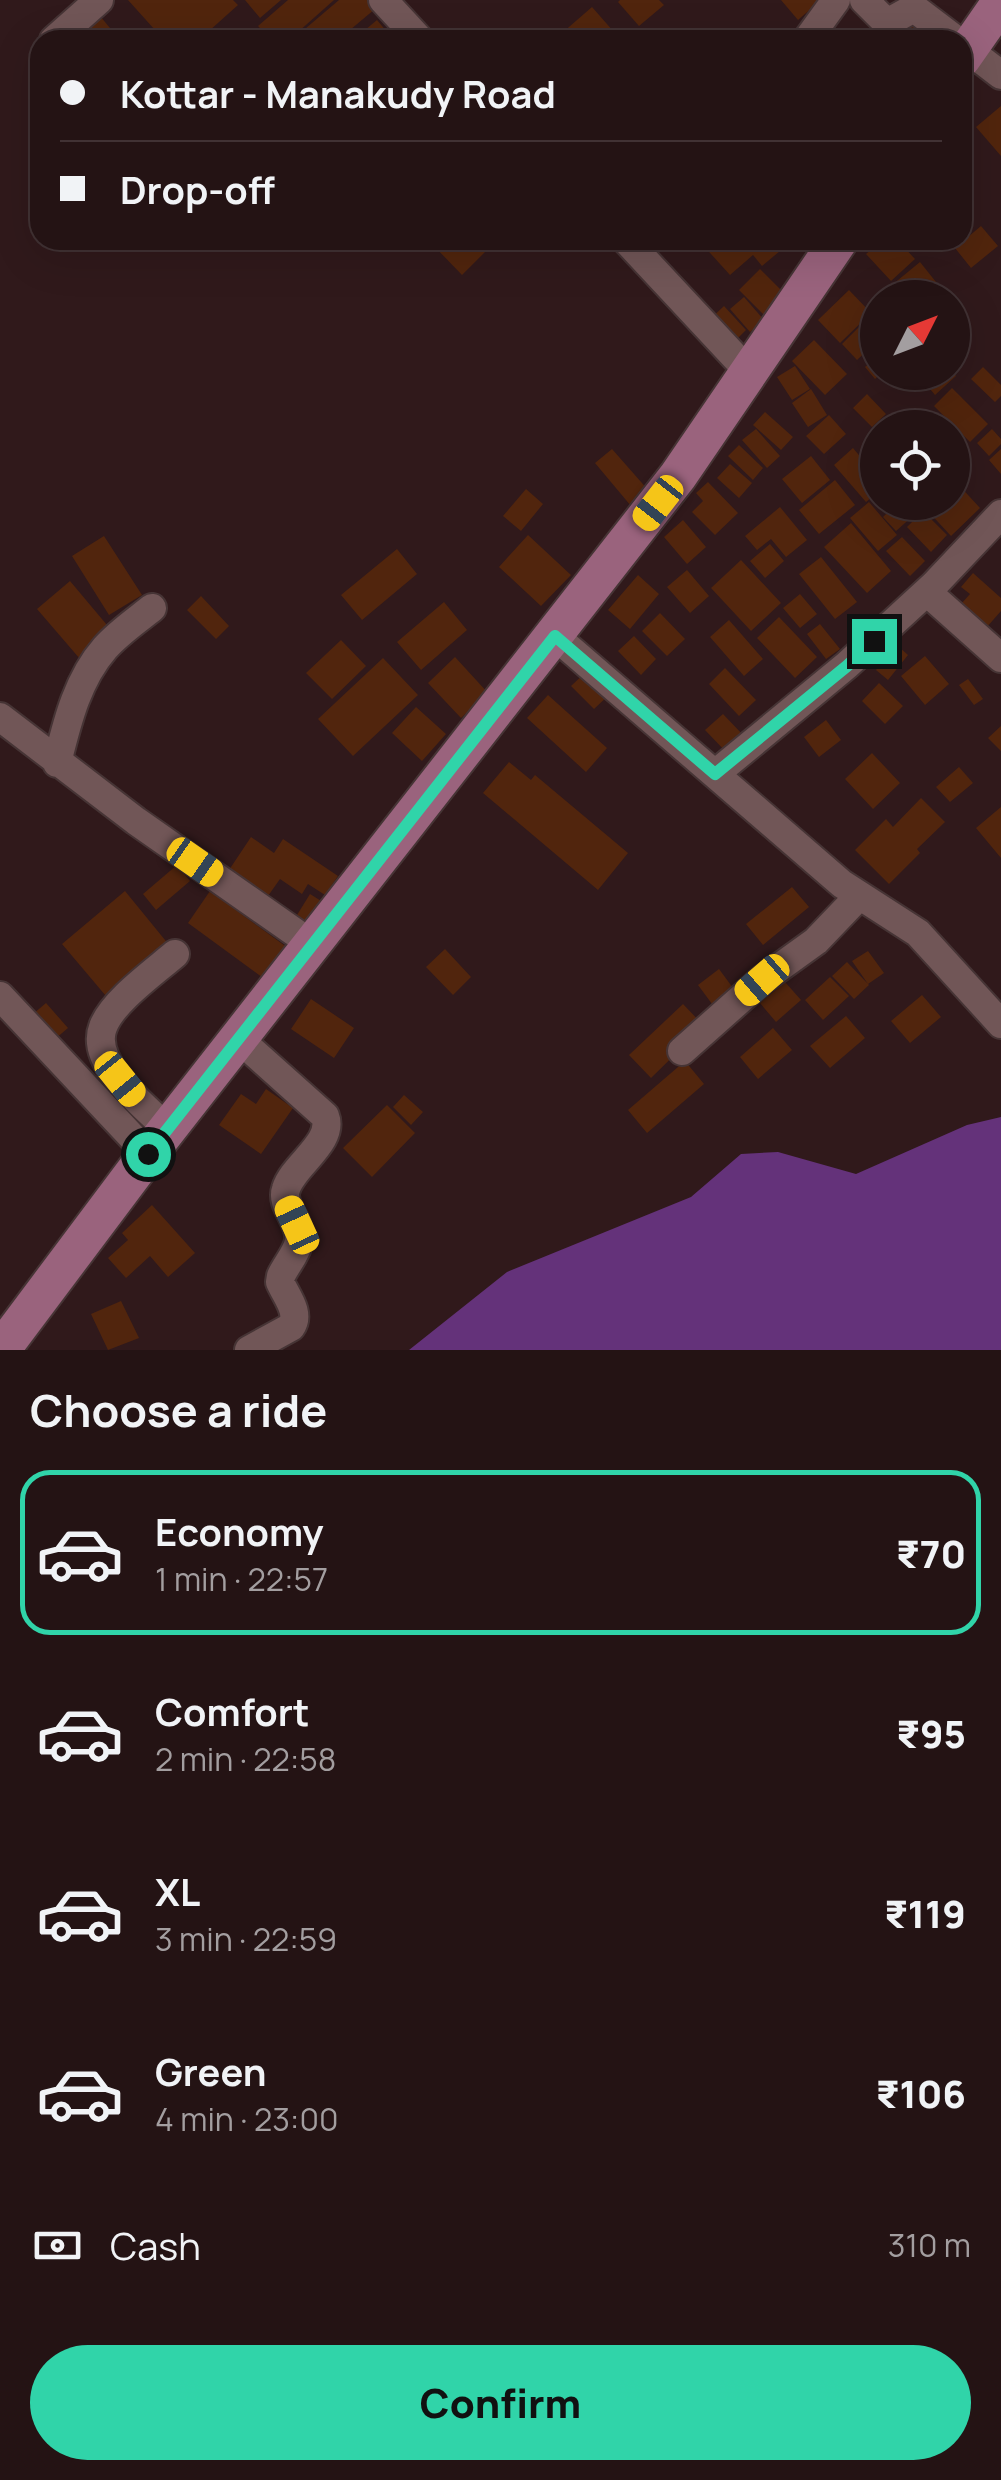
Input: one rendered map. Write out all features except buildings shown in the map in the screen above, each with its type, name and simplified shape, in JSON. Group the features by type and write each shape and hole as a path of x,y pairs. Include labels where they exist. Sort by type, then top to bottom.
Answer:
{"main road":[{"path":"972,36 1001,2"},
{"path":"1,1350 158,1142 678,476 832,250"}],"street":[{"path":"65,30 99,0"},
{"path":"384,0 411,30"},
{"path":"814,30 836,0"},
{"path":"864,0 887,23 914,8 940,30"},
{"path":"972,55 1001,75"},
{"path":"635,250 749,372"},
{"path":"715,774 847,666 927,592 1001,514"},
{"path":"927,592 1001,658"},
{"path":"57,763 69,718 92,666 107,646 152,608"},
{"path":"555,636 842,884 918,934 999,1017"},
{"path":"0,718 136,821 313,944"},
{"path":"682,1051 762,980 824,934 859,896"},
{"path":"158,1142 133,1096 106,1062 100,1045 102,1028 112,1012 175,954"},
{"path":"0,996 158,1142"},
{"path":"238,1040 325,1116 328,1125 284,1192 297,1225 298,1243 280,1279 296,1315 295,1323 249,1350"}],"shaded area":[{"path":"1001,1117 1001,1350 409,1350 507,1272 691,1197 741,1154 778,1152 856,1174 967,1125"}],"route":[{"path":"148,1154 555,636 715,774 874,641"}]}
